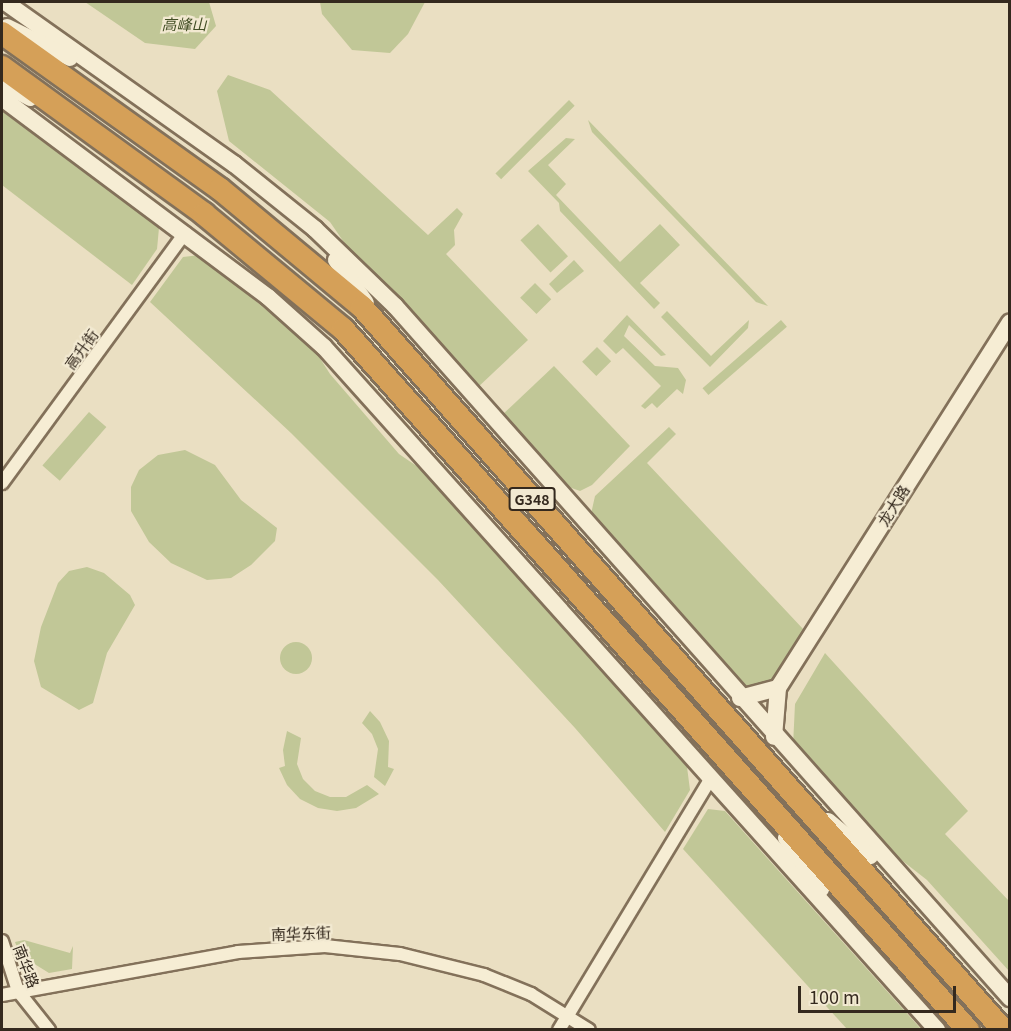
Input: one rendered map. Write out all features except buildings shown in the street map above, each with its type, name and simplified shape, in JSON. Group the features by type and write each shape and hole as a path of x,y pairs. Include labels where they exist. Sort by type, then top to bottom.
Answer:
{"highway":[{"name":"G348","path":"2,33 220,189 301,253 387,333 777,777 1004,1029"},
{"name":"G348","path":"2,67 204,214 343,329 756,796 968,1029"}],"street":[{"path":"5,2 214,150 315,229 394,306 740,699 1010,998"},
{"path":"2,24 111,79"},
{"path":"2,82 73,120"},
{"path":"2,98 185,232 268,297 324,347 710,780 937,1029"},
{"path":"315,229 387,333"},
{"name":"高升街","path":"2,483 185,232"},
{"name":"龙大路","path":"778,688 1010,322"},
{"path":"740,699 778,688 774,737"},
{"path":"777,777 921,900"},
{"path":"559,1029 710,780"},
{"path":"756,796 859,945"},
{"name":"南华路","path":"2,940 18,992 49,1029"},
{"name":"南华东街","path":"2,995 238,952 325,946 372,950 445,963 531,994 589,1029"}],"green space":[{"name":"高峰山","path":"85,2 209,2 216,26 195,49 145,43"},
{"path":"320,2 425,2 408,34 390,53 352,50 322,14"},
{"path":"228,75 270,90 428,235 457,208 463,214 454,230 455,245 446,254 528,340 476,389 352,254 330,222 229,141 217,91"},
{"path":"569,100 575,106 501,179 495,174"},
{"path":"2,111 159,228 157,249 132,285 2,185"},
{"path":"588,120 768,306 756,302 592,132"},
{"path":"566,138 575,139 548,165 566,184 556,195 620,262 660,224 680,245 640,283 660,303 654,309 560,211 559,203 528,171"},
{"path":"538,224 568,256 550,273 520,240"},
{"path":"200,255 314,349 330,374 399,454 421,469 687,767 690,790 665,832 575,728 438,580 291,433 150,302 183,257"},
{"path":"574,260 584,271 557,293 549,284"},
{"path":"535,283 551,299 536,314 520,298"},
{"path":"667,311 711,356 749,320 748,328 710,367 661,317"},
{"path":"627,315 666,355 661,356 629,325 624,336 655,366 678,368 686,380 683,394 677,389 657,408 652,403 645,409 641,406 661,386 623,348 616,354 603,341"},
{"path":"781,320 787,327 708,395 703,388"},
{"path":"597,347 611,361 596,376 582,362"},
{"path":"554,366 630,446 592,485 580,491 566,486 501,416"},
{"path":"89,412 106,427 60,481 42,466"},
{"path":"669,427 676,434 647,463 804,630 772,682 742,687 591,514 595,496"},
{"path":"185,450 215,465 241,500 277,528 275,541 251,565 231,578 207,580 171,563 149,542 131,511 131,487 139,470 158,455"},
{"path":"87,567 104,573 130,595 135,605 107,653 93,703 79,710 41,687 34,661 41,627 58,583 69,571"},
{"path":"296,642 307,647 312,658 307,669 296,674 285,669 280,658 285,647"},
{"path":"825,653 968,811 945,834 1009,901 1009,971 927,880 886,848 793,746 795,704"},
{"path":"370,711 380,722 389,741 388,767 394,769 385,786 374,777 378,749 372,734 362,723"},
{"path":"287,731 301,738 297,764 303,779 315,791 330,797 346,797 367,785 379,794 356,808 337,811 318,808 300,799 287,785 279,768 285,766 283,750"},
{"path":"708,809 725,811 921,1029 847,1029 683,849"},
{"path":"24,940 70,953 73,946 72,969 49,973 20,955 15,942"}]}
